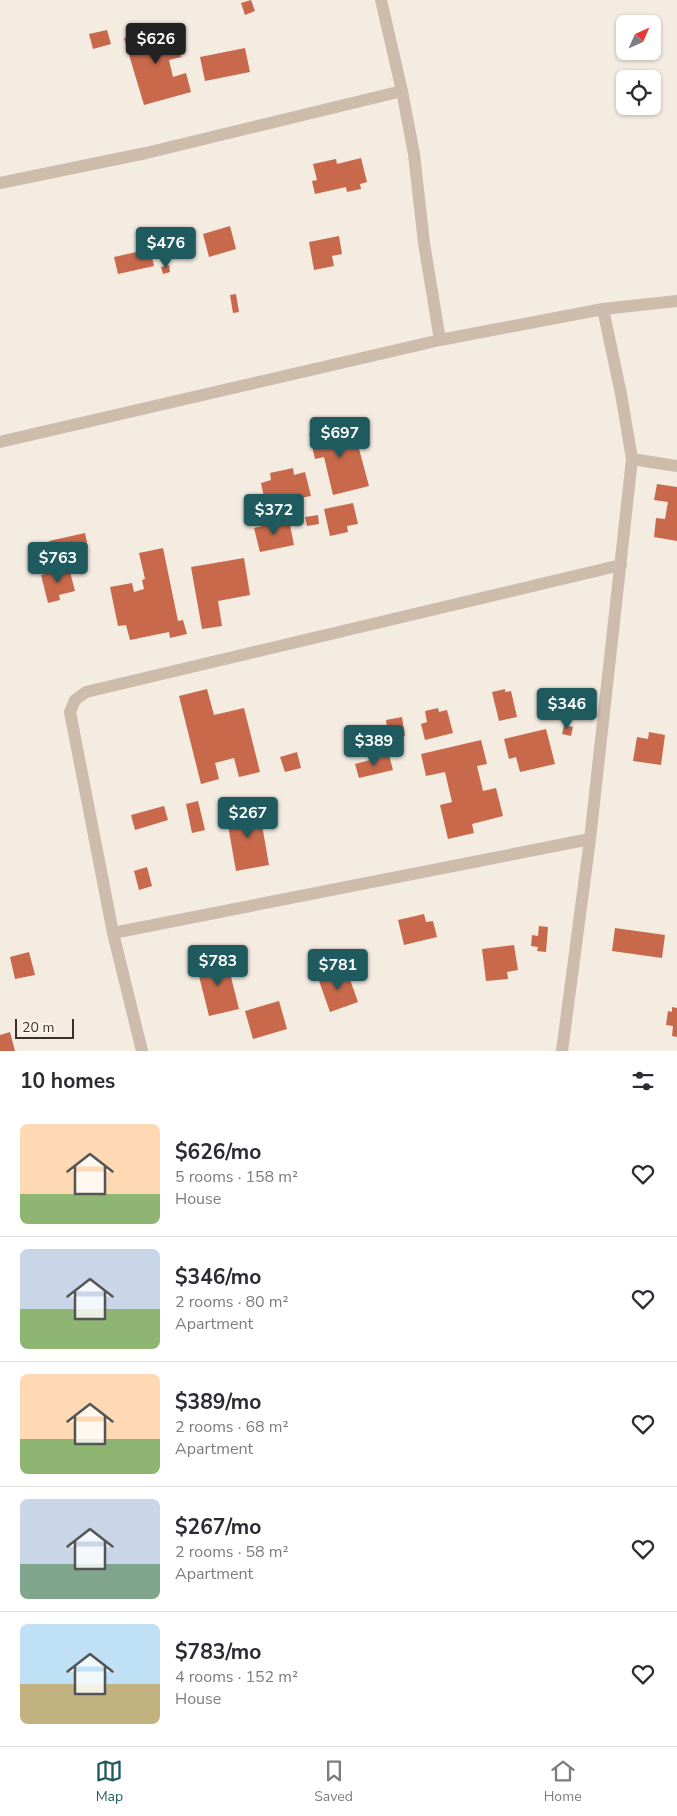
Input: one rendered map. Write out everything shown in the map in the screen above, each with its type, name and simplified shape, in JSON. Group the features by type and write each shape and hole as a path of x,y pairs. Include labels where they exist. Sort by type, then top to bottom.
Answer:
{"street":[{"path":"381,0 414,154 424,243 440,340"},
{"path":"0,183 146,153 402,91"},
{"path":"0,442 440,340 603,308 677,301"},
{"path":"562,1051 590,839 632,459 603,308"},
{"path":"632,459 677,466"},
{"path":"142,1051 113,933 70,712 75,700 80,695 95,690 621,565"},
{"path":"113,933 590,839"}],"building":[{"path":"251,0 255,11 245,15 241,3"},
{"path":"171,24 181,57 169,60 173,77 186,73 191,92 144,105 124,38"},
{"path":"107,30 111,44 93,49 89,34"},
{"path":"245,48 250,72 205,81 200,57"},
{"path":"361,158 367,182 360,184 361,189 347,192 346,187 315,194 312,181 317,180 313,164 336,159 337,164"},
{"path":"230,226 236,249 209,257 203,234"},
{"path":"339,236 342,254 332,256 334,266 314,270 309,242"},
{"path":"150,249 154,266 118,274 114,257"},
{"path":"169,265 170,272 163,274 161,267"},
{"path":"236,294 239,312 233,313 230,295"},
{"path":"346,423 352,447 358,445 369,486 333,495 324,457 315,459 309,433"},
{"path":"293,468 294,475 305,472 311,496 300,498 302,504 287,507 286,502 266,507 261,483 271,480 270,473"},
{"path":"657,484 677,487 677,541 654,537 656,518 665,519 668,502 654,500"},
{"path":"353,503 358,524 347,526 348,532 330,536 324,509"},
{"path":"318,515 319,524 307,526 305,517"},
{"path":"289,520 294,545 260,552 254,528"},
{"path":"85,533 88,547 52,555 49,541"},
{"path":"163,548 178,621 183,620 187,634 170,638 169,632 130,640 126,625 118,626 110,587 132,583 134,592 144,589 142,580 145,579 139,553"},
{"path":"244,558 250,595 218,601 222,626 202,629 191,567"},
{"path":"69,568 75,591 59,595 60,600 48,603 41,575"},
{"path":"207,689 214,715 244,708 260,772 239,777 234,758 215,763 219,779 201,784 179,696"},
{"path":"505,689 505,692 511,691 517,717 499,721 492,692"},
{"path":"438,708 439,712 447,710 453,733 425,740 421,724 427,722 425,711"},
{"path":"402,717 405,736 389,739 386,720"},
{"path":"564,725 573,727 571,736 562,734"},
{"path":"546,729 555,764 520,772 516,757 509,759 504,739"},
{"path":"649,732 665,735 661,765 633,761 637,737 648,739"},
{"path":"481,740 487,764 477,766 483,791 496,788 503,816 472,824 474,833 448,839 440,805 452,802 445,772 426,776 421,754"},
{"path":"297,752 301,768 285,772 280,757"},
{"path":"389,755 393,770 359,778 355,764"},
{"path":"198,801 205,830 192,833 186,804"},
{"path":"164,806 168,820 135,830 131,815"},
{"path":"259,808 269,865 236,871 226,814"},
{"path":"147,867 152,886 139,890 134,871"},
{"path":"424,914 426,922 433,921 437,937 404,945 398,920"},
{"path":"539,926 548,927 546,952 537,951 538,947 531,946 532,935 538,936"},
{"path":"615,928 665,935 662,958 612,951"},
{"path":"514,945 518,970 507,972 508,979 486,981 482,949"},
{"path":"29,952 35,975 15,979 10,957"},
{"path":"226,957 239,1009 209,1016 196,964"},
{"path":"347,971 358,1002 330,1012 319,981"},
{"path":"279,1001 287,1029 253,1039 245,1011"},
{"path":"672,1007 677,1008 677,1037 672,1036 673,1026 666,1025 668,1011 672,1012"},
{"path":"10,1032 15,1051 0,1051 0,1035"}]}
